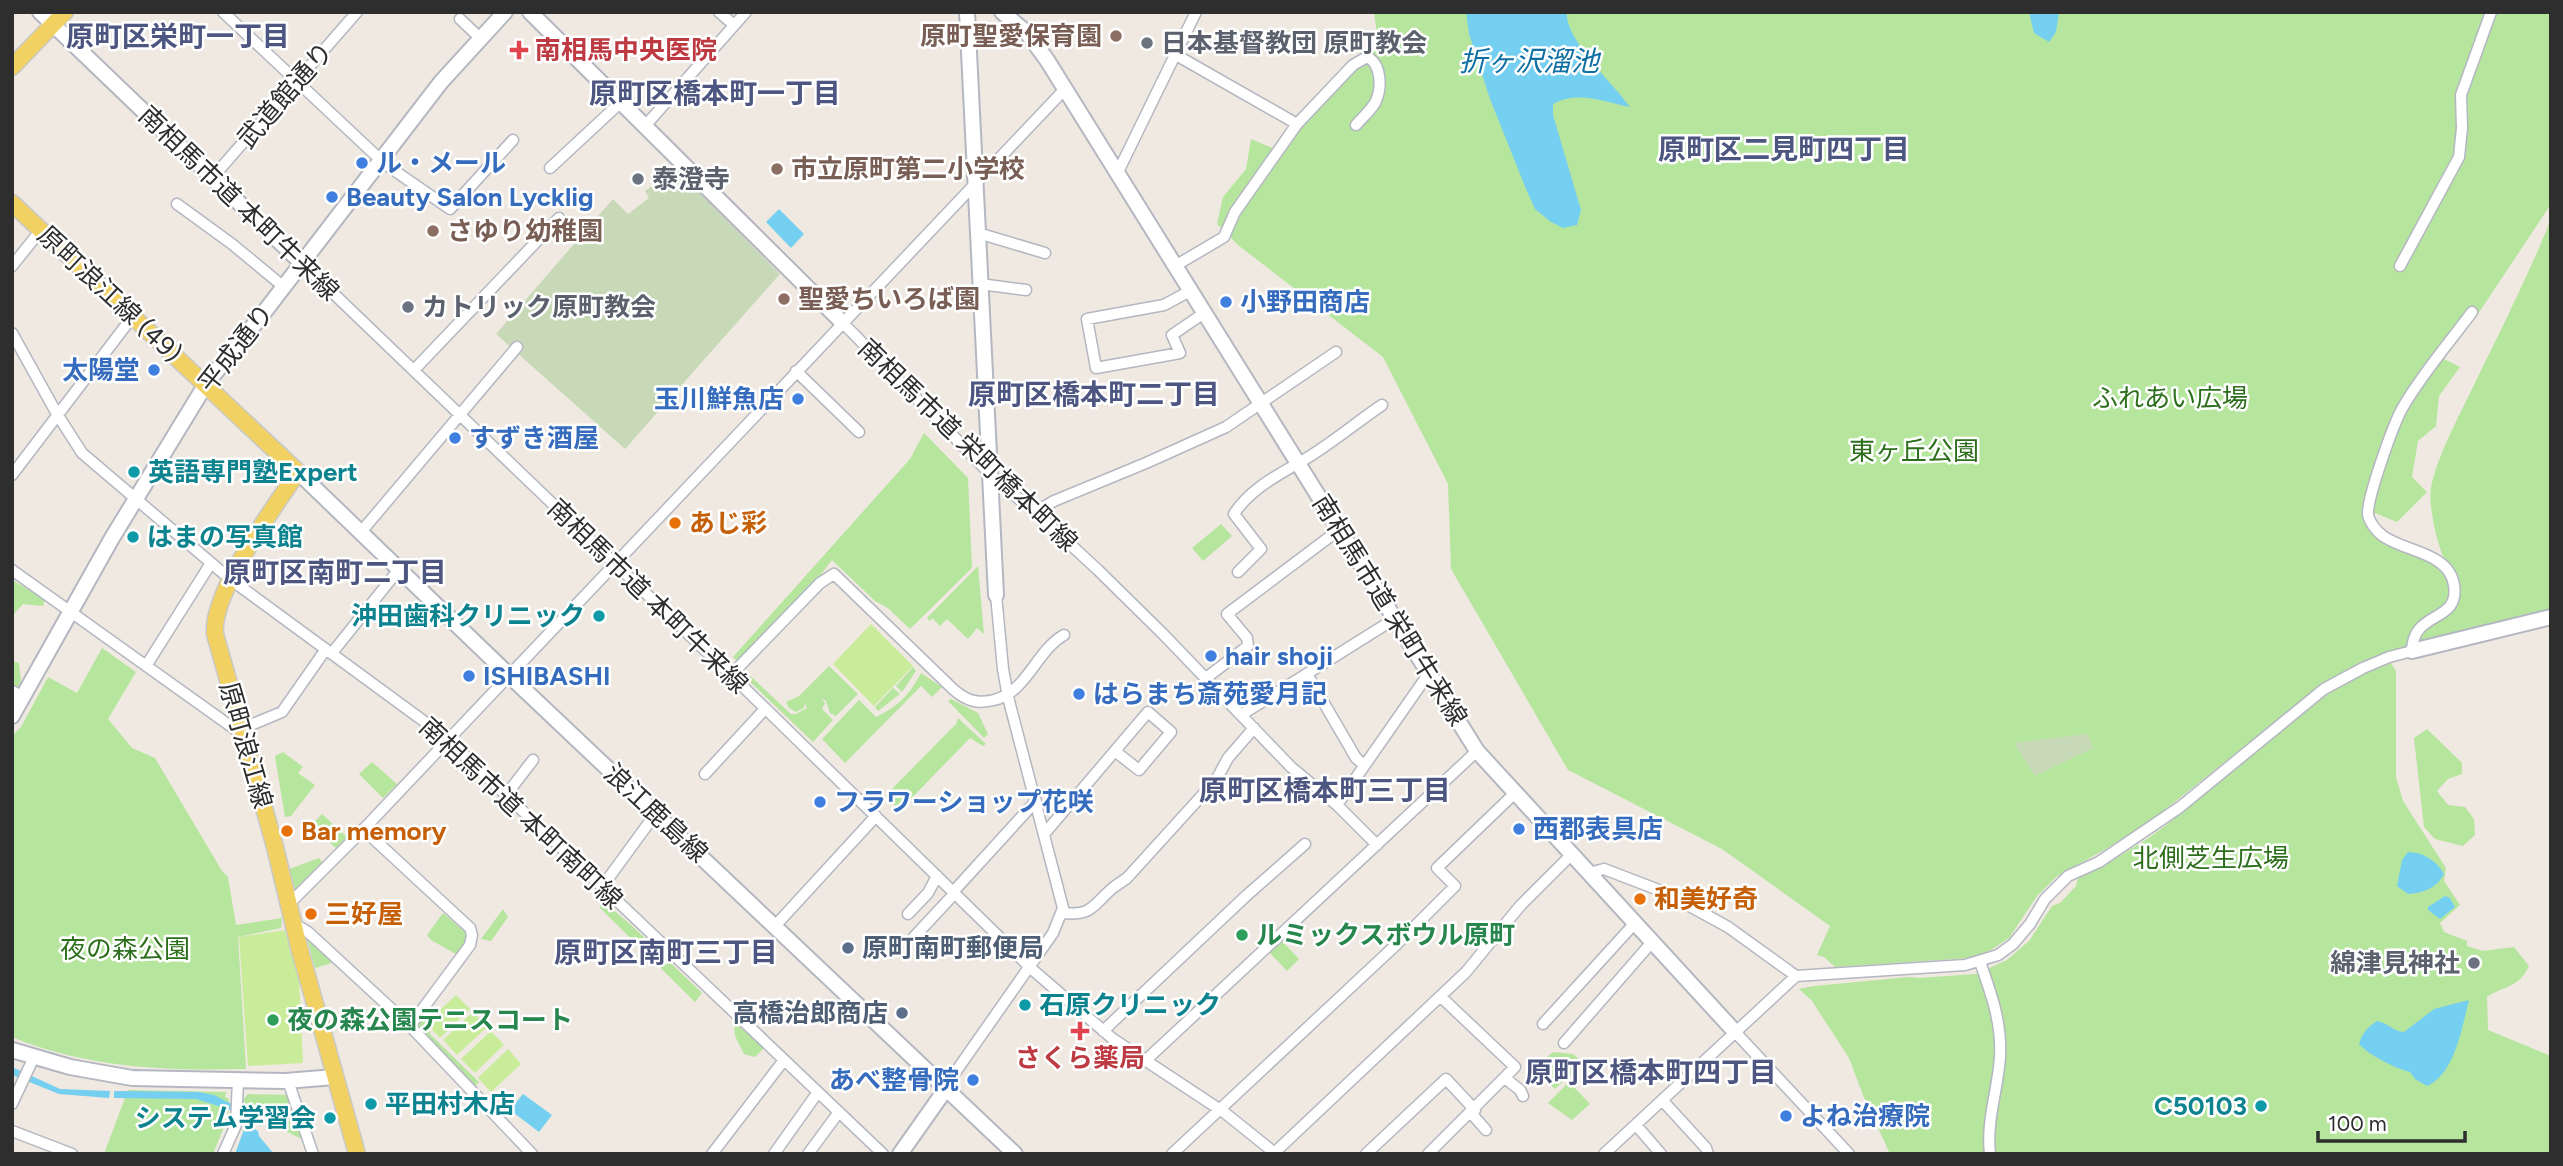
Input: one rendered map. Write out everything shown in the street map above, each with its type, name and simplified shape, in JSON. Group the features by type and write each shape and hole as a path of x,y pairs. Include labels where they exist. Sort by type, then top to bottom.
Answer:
{"main road":[{"path":"12,67 65,12"},
{"name":"原町浪江線 (49)","path":"12,202 207,385"},
{"path":"207,385 298,472"},
{"name":"原町浪江線","path":"298,472 229,579 214,624 218,648 278,858 292,923 357,1154"}],"street":[{"name":"南相馬市道 本町牛来線","path":"40,12 731,675 1028,966 1103,1031 1220,1110 1274,1153"},
{"path":"223,12 381,160 450,209 513,140"},
{"name":"武道館通り","path":"213,177 357,12"},
{"name":"平成通り","path":"12,716 18,694 207,385 284,287 306,267 381,160 449,72 505,12"},
{"name":"南相馬市道 栄町橋本町線","path":"530,12 843,323 999,483 1035,512 1158,628 1291,767 1337,805 1377,845"},
{"path":"719,12 734,25"},
{"path":"645,126 746,12"},
{"path":"900,1154 1053,933 1062,914 1061,897 1003,669 988,471 967,12"},
{"name":"南相馬市道 栄町牛来線","path":"1002,12 1033,40 1065,89 1477,751 1849,1154"},
{"path":"1117,174 1196,12"},
{"path":"2400,266 2459,157 2462,146 2461,95 2491,12"},
{"path":"460,19 480,38"},
{"path":"1176,55 1297,124"},
{"path":"1175,267 1224,237 1235,212 1297,124 1353,65 1361,58 1367,57 1376,62 1378,67 1378,91 1373,106 1356,125"},
{"path":"288,905 1065,89"},
{"path":"550,168 621,102"},
{"path":"177,204 232,244 284,287"},
{"path":"414,370 559,218"},
{"path":"12,267 41,230"},
{"path":"978,233 1045,253"},
{"path":"980,284 1026,290"},
{"path":"1190,291 1164,305 1087,319 1096,368 1180,353 1172,335 1204,313"},
{"path":"2412,651 2415,633 2421,626 2445,612 2454,601 2454,582 2443,564 2382,536 2368,514 2375,484 2402,409 2472,312"},
{"path":"12,475 133,316"},
{"name":"南相馬市道 本町南町線","path":"12,333 82,453 229,579 447,739 883,1154"},
{"path":"361,532 517,347"},
{"path":"1035,512 1054,501 1214,432 1261,405 1336,352"},
{"path":"796,371 859,432"},
{"path":"1238,572 1261,549 1234,514 1261,486 1382,405"},
{"name":"浪江鹿島線","path":"298,472 1015,1154"},
{"path":"1206,678 1248,646 1247,638 1227,614 1340,529"},
{"path":"146,666 211,563"},
{"path":"12,570 242,732 282,712 329,651 400,568"},
{"path":"731,675 824,578 834,574 968,701 985,702 1008,696 1064,635"},
{"path":"1589,873 1604,869 1664,892 1728,927 1796,976 1980,962 1998,955 2013,944 2030,924 2045,899 2062,881 2099,862 2180,807 2310,699 2357,671 2389,657 2551,617"},
{"path":"1241,715 1396,618"},
{"path":"1337,805 1429,673"},
{"path":"1307,674 1356,758 1364,765"},
{"path":"705,774 765,709"},
{"path":"1045,833 1149,712 1171,732 1139,770 1116,752"},
{"path":"1062,914 1078,915 1092,910 1112,888 1127,877 1212,785 1228,758 1254,728"},
{"path":"1145,1060 1477,751"},
{"path":"506,795 533,760"},
{"path":"1172,1154 1455,886 1437,867 1515,793"},
{"path":"914,937 1036,801"},
{"path":"601,887 656,813"},
{"path":"775,926 876,816"},
{"path":"363,829 472,932 470,945 410,1026"},
{"path":"1103,1031 1305,844"},
{"path":"1274,1153 1472,966 1520,906 1572,854"},
{"path":"908,914 929,893 937,876"},
{"path":"292,923 308,932 410,1026 533,1154"},
{"path":"1543,1024 1635,923"},
{"path":"1564,1043 1652,942"},
{"path":"1980,962 2000,1027 2000,1059 1989,1137 1990,1154"},
{"path":"1604,1154 1796,976"},
{"path":"1428,1154 1506,1079 1515,1067 1441,997"},
{"path":"12,1050 89,1072 132,1078 288,1081 335,1076"},
{"path":"12,1104 34,1057"},
{"path":"712,1154 784,1059"},
{"path":"1366,1154 1446,1079 1486,1130"},
{"path":"1506,1079 1520,1090 1523,1096"},
{"path":"223,1154 236,1125 238,1080"},
{"path":"288,1081 313,1154"},
{"path":"774,1154 818,1092"},
{"path":"1662,1100 1706,1148 1708,1154"},
{"path":"808,1154 839,1112"},
{"path":"1636,1125 1661,1154"},
{"path":"12,1131 72,1154"}],"green space":[{"name":"東ヶ丘公園","path":"1374,12 2551,12 2551,204 2476,317 2444,359 2460,367 2439,396 2436,426 2418,441 2412,477 2427,492 2397,522 2375,513 2374,515 2395,538 2445,560 2439,545 2430,495 2438,464 2551,219 2551,614 2426,641 2363,661 2328,680 2153,819 2056,877 2037,896 2009,938 1991,950 1969,958 1835,967 1824,957 1817,955 1830,926 1722,849 1568,770 1451,569 1448,484 1383,357 1238,245 1217,224 1223,197 1246,169 1251,139 1275,149 1347,64 1379,48"},
{"path":"676,169 780,274 625,449 496,334 613,199 628,214 649,198 645,191"},
{"path":"924,433 968,478 972,568 910,629 888,608 875,601 832,560 818,578 737,661 733,657 910,459"},
{"path":"1221,524 1232,536 1203,561 1192,548"},
{"path":"978,566 984,634 977,628 968,639 947,619 940,626 932,618 930,621 927,618"},
{"path":"12,580 45,599 43,606 23,604 12,616"},
{"path":"871,624 913,666 874,706 833,664"},
{"name":"夜の森公園","path":"102,648 136,672 108,719 132,748 155,758 228,877 236,925 282,918 281,928 238,937 246,1069 157,1068 98,1061 40,1047 12,1037 12,736 21,727 48,677 77,693"},
{"path":"12,661 19,663 21,680 17,689 12,687"},
{"name":"北側芝生広場","path":"2391,663 2396,671 2396,777 2403,801 2446,868 2444,881 2460,905 2440,923 2444,932 2467,941 2467,946 2482,951 2514,947 2529,966 2516,983 2487,997 2488,1030 2551,1056 2551,1154 1890,1154 1849,1058 1812,1001 1799,989 1909,977 1976,974 2007,960 2029,941 2052,906 2060,903 2076,886 2078,878 2163,828 2305,710 2361,675"},
{"path":"829,666 858,694 836,716 830,713 826,701 821,698 825,703 822,709 833,720 813,742 742,674 745,671 791,714 796,714 807,708 805,703 804,708 796,712 789,708 786,702 799,696"},
{"path":"913,667 916,671 902,692 896,686"},
{"path":"921,673 942,687 932,697 921,686 845,763 822,739 859,700 876,717 891,709 908,694"},
{"path":"893,688 900,694 878,711 875,707"},
{"path":"951,699 978,713 988,734 984,738 948,701"},
{"path":"958,718 986,744 983,746 970,738 900,810 885,796 956,724"},
{"path":"2427,729 2462,763 2462,774 2448,779 2437,791 2448,805 2465,807 2474,819 2475,835 2463,846 2435,839 2424,827 2414,738"},
{"path":"2088,734 2093,748 2035,776 2014,743"},
{"path":"283,752 303,767 298,773 315,785 291,816 285,817 275,756"},
{"path":"372,762 397,784 383,798 359,774"},
{"path":"322,814 347,837 336,848 311,826"},
{"path":"319,858 323,863 295,890 287,870"},
{"path":"604,902 702,993 695,1002 599,907"},
{"path":"503,909 508,917 491,941 481,939"},
{"path":"443,913 467,934 465,944 456,954 427,935"},
{"name":"夜の森公園テニスコート","path":"285,930 299,977 303,1063 248,1066 239,937"},
{"path":"306,935 335,962 315,968"},
{"path":"1281,940 1299,959 1287,971 1269,952"},
{"path":"456,995 470,1009 440,1038 426,1023"},
{"path":"473,1012 487,1027 457,1055 443,1040"},
{"path":"430,1017 430,1034 479,1082 473,1088 414,1026 421,1019"},
{"path":"734,1022 764,1048 755,1057 744,1054 735,1036"},
{"path":"491,1031 504,1045 475,1073 461,1059"},
{"path":"508,1049 521,1064 491,1092 478,1078"},
{"path":"1553,1052 1573,1054 1583,1063 1555,1089 1534,1068"},
{"path":"1569,1082 1590,1104 1572,1120 1548,1103"},
{"path":"128,1090 226,1092 225,1097 229,1099 228,1117 213,1154 104,1154"},
{"path":"248,1094 291,1095 304,1140 243,1106 243,1100"}],"water":[{"name":"折ヶ沢溜池","path":"1466,12 1567,12 1568,23 1581,48 1630,107 1581,97 1553,104 1553,115 1581,210 1577,225 1563,228 1535,209 1490,99 1469,34"},
{"path":"2029,12 2059,12 2056,32 2049,42 2034,33"},
{"path":"779,209 804,234 791,248 766,222"},
{"path":"2408,852 2429,858 2438,865 2444,874 2438,883 2424,891 2408,894 2397,886 2402,860"},
{"path":"2445,896 2450,898 2455,907 2440,919 2428,910 2428,907"},
{"path":"2469,1000 2451,1061 2437,1080 2427,1086 2415,1079 2410,1072 2383,1061 2359,1044 2366,1031 2377,1021 2404,1032 2434,1009"},
{"path":"12,1067 60,1089 110,1091 109,1098 59,1094 12,1075"},
{"path":"114,1091 198,1092 214,1095 265,1121 261,1126 240,1113 196,1099 114,1098"},
{"path":"523,1094 552,1115 539,1132 510,1110"},
{"path":"246,1124 258,1131 274,1154 235,1154"}],"place":[{"name":"原町聖愛保育園","path":"1116,36"},
{"name":"日本基督教団 原町教会","path":"1147,43"},
{"name":"南相馬中央医院","path":"519,50"},
{"name":"ル・メール","path":"362,163"},
{"name":"市立原町第二小学校","path":"777,169"},
{"name":"泰澄寺","path":"638,179"},
{"name":"Beauty Salon Lycklig","path":"332,197"},
{"name":"さゆり幼稚園","path":"433,231"},
{"name":"聖愛ちいろば園","path":"784,299"},
{"name":"小野田商店","path":"1226,302"},
{"name":"カトリック原町教会","path":"408,307"},
{"name":"太陽堂","path":"154,370"},
{"name":"玉川鮮魚店","path":"798,399"},
{"name":"すずき酒屋","path":"455,438"},
{"name":"英語専門塾Expert","path":"134,472"},
{"name":"あじ彩","path":"675,523"},
{"name":"はまの写真館","path":"133,537"},
{"name":"沖田歯科クリニック","path":"599,616"},
{"name":"hair shoji","path":"1211,656"},
{"name":"ISHIBASHI","path":"469,676"},
{"name":"はらまち斎苑愛月記","path":"1079,694"},
{"name":"フラワーショップ花咲","path":"820,802"},
{"name":"西郡表具店","path":"1519,829"},
{"name":"Bar memory","path":"287,831"},
{"name":"和美好奇","path":"1640,899"},
{"name":"三好屋","path":"311,914"},
{"name":"ルミックスボウル原町","path":"1242,935"},
{"name":"原町南町郵便局","path":"848,948"},
{"name":"綿津見神社","path":"2474,963"},
{"name":"石原クリニック","path":"1025,1005"},
{"name":"高橋治郎商店","path":"902,1013"},
{"name":"夜の森公園テニスコート","path":"273,1020"},
{"name":"さくら薬局","path":"1080,1031"},
{"name":"あべ整骨院","path":"973,1080"},
{"name":"平田村木店","path":"371,1104"},
{"name":"C50103","path":"2261,1106"},
{"name":"よね治療院","path":"1786,1116"},
{"name":"システム学習会","path":"330,1118"}],"district":[{"name":"原町区栄町一丁目","path":"178,36"},
{"name":"原町区橋本町一丁目","path":"715,93"},
{"name":"原町区二見町四丁目","path":"1784,149"},
{"name":"原町区橋本町二丁目","path":"1094,394"},
{"name":"原町区南町二丁目","path":"335,572"},
{"name":"原町区橋本町三丁目","path":"1325,790"},
{"name":"原町区南町三丁目","path":"666,952"},
{"name":"原町区橋本町四丁目","path":"1651,1072"}],"park label":[{"name":"ふれあい広場","path":"2170,398"}]}
